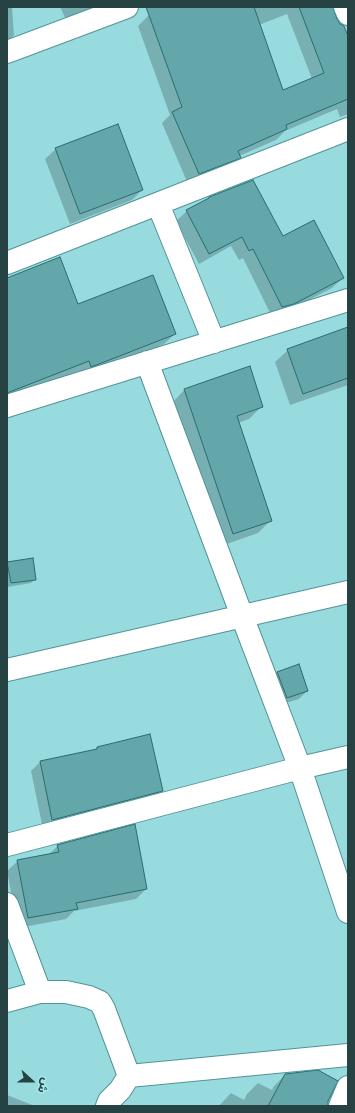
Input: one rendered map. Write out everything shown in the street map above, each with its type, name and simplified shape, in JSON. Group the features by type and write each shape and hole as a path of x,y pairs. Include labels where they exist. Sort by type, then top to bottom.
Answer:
{"street":[{"path":"345,7 348,14"},
{"path":"7,52 114,9"},
{"path":"7,263 348,129"},
{"path":"158,204 214,342"},
{"path":"7,406 348,300"},
{"path":"147,362 300,768 348,912"},
{"path":"7,670 348,592"},
{"path":"7,845 300,768 348,758"},
{"path":"7,904 40,992"},
{"path":"7,1001 40,992 66,992 89,997 100,1002 129,1076"},
{"path":"129,1076 348,1055"},
{"path":"107,1106 129,1076"},
{"path":"340,1106 348,1087"}],"building":[{"path":"146,7 254,7 283,90 324,73 299,7 333,7 337,19 340,24 344,26 348,36 348,99 286,125 287,129 238,151 241,158 199,174 172,112 182,107"},
{"path":"118,124 143,190 80,214 55,148"},
{"path":"253,180 283,236 314,220 344,278 294,304 282,307 253,249 249,251 242,237 209,254 186,210 209,197"},
{"path":"60,257 78,304 153,275 176,334 91,367 89,361 7,393 7,278"},
{"path":"348,327 348,378 303,394 287,349"},
{"path":"250,366 263,407 237,416 272,521 233,534 184,389"},
{"path":"33,558 36,580 11,583 7,562"},
{"path":"299,664 308,691 287,698 277,672"},
{"path":"150,734 163,791 52,820 40,761 97,749 97,747"},
{"path":"135,824 147,889 76,903 78,909 28,918 17,860 59,852 57,845"},
{"path":"318,1070 338,1081 328,1101 328,1106 268,1106 285,1074"}]}
